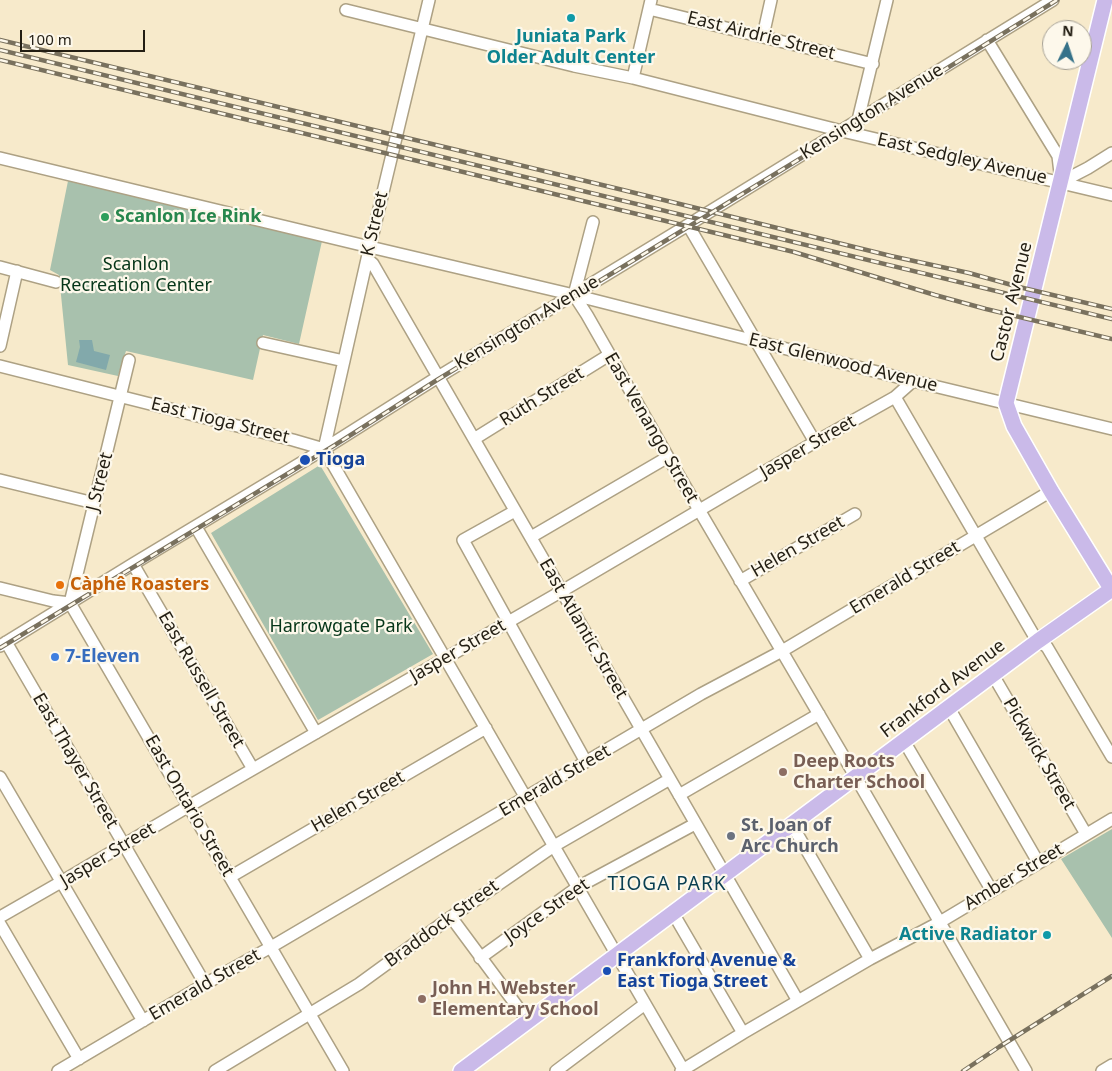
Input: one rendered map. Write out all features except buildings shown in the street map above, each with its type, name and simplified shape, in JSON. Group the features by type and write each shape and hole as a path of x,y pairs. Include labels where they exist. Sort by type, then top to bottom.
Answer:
{"main road":[{"name":"Castor Avenue","path":"1006,403 1105,0"},
{"path":"1006,403 1014,426 1051,491 1112,589"},
{"name":"Frankford Avenue","path":"461,1071 1038,641 1112,589"}],"street":[{"name":"K Street","path":"324,449 429,0"},
{"path":"763,36 771,0"},
{"path":"858,120 887,2 874,0"},
{"name":"Kensington Avenue","path":"3,644 1054,0"},
{"path":"633,78 650,4"},
{"name":"East Airdrie Street","path":"650,4 763,36 873,64"},
{"name":"East Sedgley Avenue","path":"346,10 574,66 633,78 842,131 1112,194"},
{"path":"987,40 1058,156 1061,182 1112,153"},
{"path":"0,158 574,295 593,222"},
{"path":"688,225 815,442"},
{"name":"East Atlantic Street","path":"367,259 373,264 798,1001"},
{"path":"0,267 56,282"},
{"path":"0,346 17,271"},
{"name":"East Glenwood Avenue","path":"574,295 913,382 1112,429"},
{"name":"East Venango Street","path":"574,295 1026,1071"},
{"path":"263,343 344,361"},
{"name":"Ruth Street","path":"474,439 609,355"},
{"name":"J Street","path":"70,604 129,360"},
{"name":"East Tioga Street","path":"0,366 324,449"},
{"name":"Jasper Street","path":"0,917 894,397 913,382"},
{"path":"894,397 1033,634 1038,641 1047,647 1112,757"},
{"path":"324,449 683,1071"},
{"path":"531,537 668,457"},
{"path":"0,480 94,503"},
{"name":"Emerald Street","path":"66,1069 79,1059 205,984 271,948 701,694 782,651 1051,491"},
{"path":"516,511 463,540 586,762"},
{"name":"Helen Street","path":"740,581 855,514"},
{"path":"196,527 316,732"},
{"name":"East Russell Street","path":"133,564 253,770"},
{"path":"0,588 70,604"},
{"name":"East Ontario Street","path":"70,604 343,1071"},
{"name":"East Thayer Street","path":"3,644 205,984"},
{"name":"Pickwick Street","path":"993,675 1086,834"},
{"path":"949,708 1038,862"},
{"path":"679,795 819,714"},
{"name":"Helen Street","path":"230,877 486,728"},
{"path":"904,741 992,890"},
{"path":"0,776 143,1021"},
{"name":"Braddock Street","path":"215,1071 359,984 451,917 554,846 670,779"},
{"name":"Amber Street","path":"683,1071 742,1033 870,959 940,922 1112,818"},
{"name":"Joyce Street","path":"480,958 578,887 696,824"},
{"path":"792,825 870,959"},
{"path":"673,913 742,1033"},
{"path":"451,917 528,1021"},
{"path":"0,924 79,1059"},
{"path":"556,1071 645,1004"},
{"path":"1102,1071 1112,1065"}],"green space":[{"name":"Scanlon Recreation Center","path":"68,181 322,241 299,344 263,335 253,380 126,351 118,376 68,365 59,275 50,270"},
{"name":"Harrowgate Park","path":"320,465 433,654 318,720 211,533"},
{"path":"1112,829 1112,938 1061,859"}],"water":[{"path":"79,340 92,340 94,351 110,355 106,370 76,362 80,347"}],"railway":[{"path":"0,648 335,445 437,380 1057,0"},
{"path":"0,40 1112,309"},
{"path":"0,50 1112,319"},
{"path":"0,60 794,252 986,309 1112,339"},
{"path":"963,1071 1112,976"}],"place":[{"name":"Juniata Park Older Adult Center","path":"571,18"},
{"name":"Scanlon Ice Rink","path":"105,217"},
{"name":"Tioga","path":"305,460"},
{"name":"Càphê Roasters","path":"60,585"},
{"name":"7-Eleven","path":"55,657"},
{"name":"Deep Roots Charter School","path":"783,772"},
{"name":"St. Joan of Arc Church","path":"731,836"},
{"name":"Active Radiator","path":"1047,935"},
{"name":"Frankford Avenue & East Tioga Street","path":"607,971"},
{"name":"John H. Webster Elementary School","path":"422,999"}],"district":[{"name":"TIOGA PARK","path":"667,885"}]}
